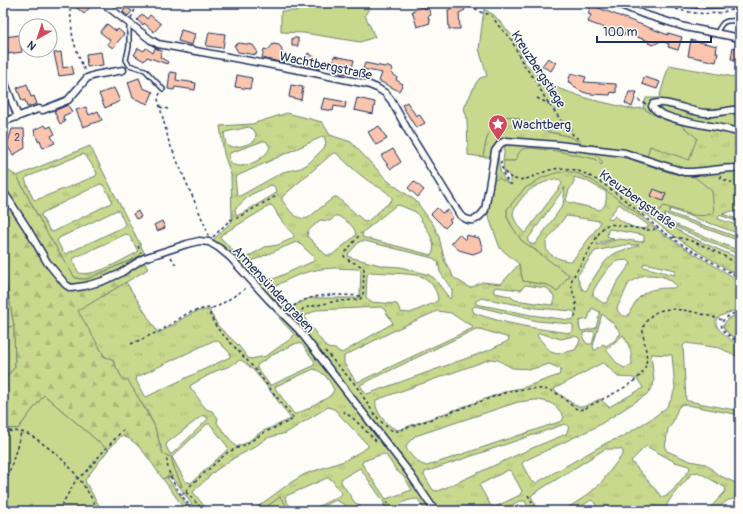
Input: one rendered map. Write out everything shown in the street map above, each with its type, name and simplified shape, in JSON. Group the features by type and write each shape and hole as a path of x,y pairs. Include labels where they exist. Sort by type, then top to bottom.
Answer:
{"street":[{"name":"Wachtbergstraße","path":"103,3 130,21 151,40 158,44 310,72 367,84 377,88 392,100 411,136 460,215 466,220 473,221 480,217 485,210 494,156 501,143"},
{"path":"616,3 669,22 740,38"},
{"path":"3,122 38,109 43,110 68,100 87,78 95,74 123,70"},
{"path":"3,78 18,117"},
{"path":"740,109 707,113 691,111 664,103 656,103 652,106 658,112 680,120 740,133"},
{"name":"Kreuzbergstraße","path":"501,143 506,141 532,143 625,153 684,172 694,173 729,167 740,168"},
{"path":"3,192 27,228 46,262 66,285 71,288 103,281 120,274 144,258 167,250 199,241 209,242"},
{"name":"Armensündergraben","path":"209,242 230,256 253,283 311,344 408,471 435,511"}],"lane":[{"path":"130,21 129,46 126,60 129,65 145,70 163,90"},
{"path":"717,34 720,25 725,21 740,21"}],"path":[{"path":"69,3 72,33 77,53 87,78"},
{"path":"130,21 138,3"},
{"name":"Kreuzbergstiege","path":"472,3 480,12 491,15 501,29 510,37 523,64 536,81 549,104 562,122 570,128 572,135 578,138 587,148"},
{"path":"659,3 677,10 696,14 724,12 740,7"},
{"path":"163,90 158,99 169,142 208,235"},
{"path":"537,98 549,104"},
{"path":"638,100 652,106"},
{"path":"160,107 168,109"},
{"path":"501,160 505,178 513,186"},
{"name":"Kreuzbergstraße","path":"503,172 514,180 525,179 555,169 567,169 580,172 595,179 612,191 687,248 740,278"},
{"path":"718,170 721,178 729,182 740,183"},
{"path":"209,242 230,220 237,218 278,196"},
{"path":"575,317 576,305 572,291 572,279 601,230 610,224 647,230 653,230 658,227"},
{"path":"311,334 300,316 301,311 304,308 337,301 359,300 363,296 364,269 359,264 346,259 344,256 361,233"},
{"path":"671,236 685,239 740,265"},
{"path":"167,250 176,265"},
{"path":"131,344 162,330 188,313 202,308 211,308 225,302 253,283"},
{"path":"284,314 302,301 321,295 363,296"},
{"path":"182,495 228,452 247,444 263,433 294,419 254,368 217,328 209,313 211,308"},
{"path":"323,349 355,384 379,420 393,431 398,431 510,391 523,389 548,390 556,393 574,408 579,410 584,409 633,383 640,377 644,370 646,361 646,348 643,329 651,315 666,309 673,309 703,314 723,320"},
{"path":"740,311 723,320 721,325 722,330 727,335 740,343"},
{"path":"343,411 355,420 377,443 388,445"},
{"path":"60,511 61,506 76,480 87,471 100,454 123,430"},
{"path":"3,431 21,433 35,438 52,450 68,464 79,477 99,511"},
{"path":"3,494 21,433"},
{"path":"167,459 168,471 171,478 193,511"},
{"path":"186,492 204,511"},
{"path":"528,495 537,511"},
{"path":"386,503 391,505"}],"green space":[{"path":"308,3 373,3 365,15 375,37 360,42 304,33 281,32 281,11 297,11"},
{"path":"484,9 494,15 513,37 525,63 543,79 560,89 589,99 632,109 643,108 652,114 680,124 697,138 689,160 650,146 647,156 615,148 582,145 578,141 568,136 542,130 520,119 508,116 496,121 492,127 488,134 483,157 468,155 467,118 464,108 476,83 480,78 487,76 479,49"},
{"path":"669,65 740,78 740,106 707,110 692,109 659,98"},
{"path":"646,98 659,98 664,101 740,106 740,213 732,211 722,214 740,220 740,222 719,215 718,219 740,226 740,234 670,209 669,213 740,238 740,241 665,214 664,218 674,224 740,251 740,255 678,228 660,218 659,219 688,236 740,259 740,276 678,239 644,212 655,215 664,205 693,216 695,177 675,174 644,163 650,146 664,119 643,108"},
{"path":"287,113 322,122 330,135 351,142 388,181 416,201 433,224 439,237 445,262 453,277 470,288 482,282 501,284 519,264 523,281 548,285 557,291 536,250 521,240 511,225 507,217 507,209 520,193 529,185 550,174 561,171 577,173 590,179 616,196 671,240 740,281 740,309 721,316 717,319 716,323 722,332 740,346 740,358 720,348 686,343 683,346 686,400 740,411 740,415 682,404 678,408 672,424 668,429 665,448 667,451 690,461 706,464 718,475 736,483 740,479 740,499 729,500 723,503 715,511 707,511 725,492 726,488 698,472 692,473 673,495 667,505 666,509 668,511 600,511 591,500 575,511 563,511 586,496 600,484 623,454 623,451 620,449 605,449 533,494 531,496 539,511 530,511 525,501 519,501 500,511 437,511 328,365 212,241 232,221 231,175 224,154 220,126 252,124","holes":["249,127 254,130 256,134 255,141 244,145 232,147 226,144 224,134 226,132","324,136 326,143 324,148 308,164 301,168 283,172 240,196 237,195 235,178 237,176","263,141 266,141 270,147 268,152 259,160 247,165 235,165 230,163 230,153","333,153 336,153 363,177 383,190 392,198 392,200 365,222 337,197 334,197 308,218 299,218 282,200 282,197","574,177 585,180 606,192 606,202 604,207 600,210 568,202 566,200 569,190 574,182","554,179 560,180 562,184 524,233 516,222 513,212 526,193 533,188","271,185 274,186 277,192 239,215 236,215 235,209 250,195","565,187 563,205 535,244 528,242 528,239","619,204 648,225 648,228 643,229 630,226 615,216 611,220 608,218","271,205 294,235 293,238 278,245 265,247 244,259 241,259 220,237","399,205 416,212 427,229 433,245 431,255 362,237 363,232 395,206","335,216 338,216 349,224 356,234 332,255 326,255 307,236 308,231 320,220 330,221","567,216 600,221 600,224 572,261 563,260 553,256 546,249 546,242 565,217","610,229 644,236 644,241 641,242 619,239 597,245 597,243 614,239 607,236 608,230","360,241 365,241 433,258 438,262 440,272 452,290 450,299 434,278 429,275 401,267 384,266 349,257 348,254","296,242 314,257 314,261 262,284 259,283 247,266 247,263","624,245 639,245 618,252 608,259 599,269 586,291 582,289 577,276 595,251","627,260 631,263 616,284 606,303 603,303 593,294 593,291 609,268 615,262","644,263 675,270 675,275 643,267","334,268 361,270 360,295 358,298 310,298 286,308 273,289 274,287 303,273","370,272 423,277 430,282 438,296 438,300 434,303 410,313 401,312 397,304 370,302 366,297 367,275","644,275 666,278 673,282 676,286 674,288 651,290 645,293 636,301 628,316 622,315 618,312 617,308 629,283","525,285 547,288 554,296 554,304 551,305 515,300 510,296 493,292 495,287 521,290","481,298 536,308 573,311 575,314 574,319 569,320 531,315 476,304 475,302","475,306 537,321 571,324 573,325 573,331 570,333 545,330 497,320 474,313 472,308","381,307 393,323 342,353 335,349 327,348 305,319 305,316 316,310","592,308 600,312 596,328 582,331 580,330 579,321 588,319","437,311 451,313 464,322 472,325 473,328 358,382 355,380 344,363 344,356 397,329","602,314 613,323 621,333 614,341 606,346 603,344 596,350 594,350 593,346","476,329 509,338 508,341 487,351 367,394 360,385","593,331 595,334 592,344 587,344 583,338 583,333","539,333 561,339 574,336 578,337 580,340 575,350 557,354 551,352 538,337 537,335","623,335 630,349 632,364 625,368 619,365 606,350","651,354 672,355 675,388 672,398 666,408 654,417 622,437 608,442 536,483 531,481 522,464 524,461 596,427 646,395 653,386 654,381","491,359 498,360 512,368 532,369 549,364 561,369 559,375 522,388 510,390 398,430 390,426 379,414 376,400","602,363 605,364 618,377 633,378 638,381 643,388 609,407 600,399 582,407 579,407 554,389","535,400 549,402 555,406 564,417 562,421 427,466 421,464 415,459 406,448 407,444 415,436 518,402","565,424 569,427 566,434 437,491 433,490 424,475 425,472","646,446 675,462 689,466 690,469 673,490 665,497 662,497 631,461","508,470 511,471 522,491 520,495 495,507 491,506 479,485"]},
{"path":"506,116 520,120 541,130 568,136 578,141 582,145 526,139 506,140 493,146 490,157 483,157 489,132 495,123"},
{"path":"532,144 594,152 604,163 601,165 557,151 514,161 503,161 505,145"},
{"path":"90,146 145,254 87,279 79,279 71,272 44,228 17,176","holes":["83,154 86,156 97,173 96,176 36,200 33,199 25,179","100,184 103,185 112,200 111,203 53,232 50,231 41,216 42,213","117,210 119,211 125,224 123,227 66,254 63,252 57,241 59,238","126,234 129,235 138,251 108,267 93,273 85,274 79,273 73,262 74,258"]},
{"path":"531,148 557,151 595,159 601,165 603,163 594,152 630,159 671,173 695,177 712,191 714,213 701,216 664,206 655,215 644,213 641,216 593,181 579,174 567,171 543,177 524,189 507,209 507,217 521,240 569,275 557,292 548,285 523,281 519,264 500,248 488,215 492,181 499,178 510,185 510,176 504,171 503,161 515,161 522,149"},
{"path":"498,154 501,174 510,185 492,181"},
{"path":"7,170 17,176 44,228 75,278 87,279 141,256 148,269 78,311 105,357 112,359 123,380 128,380 154,425 163,454 171,457 182,486 180,487 172,478 167,477 163,479 145,453 127,438 121,436 108,450 44,395 18,429 3,428 3,381 15,367 14,326 3,265 3,172"},
{"path":"3,265 14,326 3,328"},
{"path":"126,282 158,333 195,312 209,310 218,326 238,345 248,358 251,359 266,356 292,338 294,334 279,318 282,316 297,331 407,472 431,511 424,511 418,499 408,500 402,503 397,511 387,511 384,502 360,468 341,479 341,482 355,503 364,511 355,511 336,500 314,511 309,511 341,495 342,493 331,479 327,478 286,496 285,498 287,502 294,511 290,511 280,497 261,511 252,511 290,483 305,474 344,461 368,447 368,445 334,409 328,407 286,433 267,438 215,471 193,492 208,511 196,511 180,487 182,486 171,457 163,454 154,425 146,409 123,380 112,359 105,357 77,311","holes":["215,340 218,341 230,353 230,357 146,397 144,396 136,380 137,377","297,343 302,344 315,362 313,366 272,385 269,384 257,368 257,365 274,354","240,360 246,363 259,377 291,419 261,432 246,443 236,447 217,423 218,418 212,411 206,409 190,387 216,371 230,366","314,369 321,372 326,377 334,390 324,400 311,406 310,408 294,414 275,388 276,386","203,415 208,418 172,454 170,454 166,446 167,443","207,424 210,424 228,447 227,450 191,483 185,481 172,457","383,454 386,455 396,470 404,477 412,490 386,499 362,464 363,461"]},
{"path":"740,313 740,341 727,333 723,325 728,319"},
{"path":"14,326 15,367 3,381 3,328"},
{"path":"44,395 108,450 85,480 102,511 3,511 3,428 18,429"},
{"path":"167,477 191,511 186,511 163,479"},
{"path":"280,497 290,511 261,511"}],"building":[{"path":"71,3 88,3 91,6 84,14"},
{"path":"462,3 465,10 459,13 460,29 449,29 448,10"},
{"path":"684,3 727,3 728,8 701,9 684,7"},
{"path":"591,5 668,35 668,33 682,37 678,50 668,47 669,44 661,41 653,45 648,43 649,41 625,33 624,35 588,22 591,15 588,14"},
{"path":"424,6 425,9 428,8 431,15 428,16 430,23 417,27 412,11"},
{"path":"126,7 132,11 128,16 123,12"},
{"path":"142,14 147,19 150,15 161,24 154,32 144,23 143,25 137,20"},
{"path":"107,24 116,31 118,29 124,34 113,48 107,44 110,40 100,32"},
{"path":"181,30 195,34 192,45 178,41"},
{"path":"209,32 225,34 223,48 206,46"},
{"path":"18,35 18,53 8,54 5,37"},
{"path":"292,38 298,38 298,46 292,46"},
{"path":"691,40 717,46 716,53 718,53 716,62 688,56"},
{"path":"239,43 253,45 257,51 256,55 238,52 234,45"},
{"path":"273,44 281,47 285,63 262,58 264,49 268,50"},
{"path":"733,47 740,48 740,60 731,59"},
{"path":"138,48 144,51 146,48 153,53 155,48 162,51 160,57 168,62 167,64 147,57 144,61 134,55"},
{"path":"58,52 61,52 63,68 72,66 74,74 59,76 55,58 58,58"},
{"path":"101,52 103,65 87,67 86,54"},
{"path":"308,53 321,61 320,69 301,65"},
{"path":"334,56 354,60 351,72 349,74 340,73 341,70 332,68"},
{"path":"548,58 556,63 551,71 542,66"},
{"path":"365,63 386,66 393,69 391,73 397,77 396,80 403,84 399,91 379,81 382,73 363,69"},
{"path":"170,72 177,73 176,80 196,83 195,90 175,87 174,90 168,89"},
{"path":"571,73 586,77 584,82 616,84 616,93 611,92 610,95 590,94 583,92 574,87 572,83 568,82"},
{"path":"237,75 252,78 250,89 235,87"},
{"path":"644,77 660,82 657,89 642,84"},
{"path":"139,78 143,88 153,92 148,104 133,98 128,82"},
{"path":"27,84 31,97 34,96 37,104 27,107 25,100 22,101 17,88"},
{"path":"291,85 303,87 301,100 289,97"},
{"path":"114,88 120,101 105,108 99,94"},
{"path":"629,92 637,92 632,107 625,103"},
{"path":"324,98 346,102 345,108 334,106 333,111 321,109"},
{"path":"357,98 375,102 373,114 354,110"},
{"path":"407,102 416,116 419,114 425,123 416,128 402,105"},
{"path":"68,105 72,112 63,116 65,122 60,124 54,111"},
{"path":"86,107 89,115 98,111 102,120 83,127 76,110"},
{"path":"45,125 47,128 51,126 55,134 51,136 55,143 43,148 40,140 38,141 34,130"},
{"path":"379,126 387,139 376,145 368,132"},
{"path":"12,129 24,129 25,148 13,155 7,145"},
{"path":"393,149 401,162 391,169 381,156"},
{"path":"414,181 424,190 418,197 408,188"},
{"path":"654,189 666,194 663,201 651,196"},
{"path":"437,208 442,213 448,210 453,218 449,220 451,222 445,228 431,214"},
{"path":"138,211 141,217 136,219 133,214"},
{"path":"162,221 165,228 157,231 154,225"},
{"path":"459,234 465,240 466,235 479,238 483,250 473,254 459,250 451,243"}],"place":[{"name":"Wachtberg","path":"498,141"}]}
